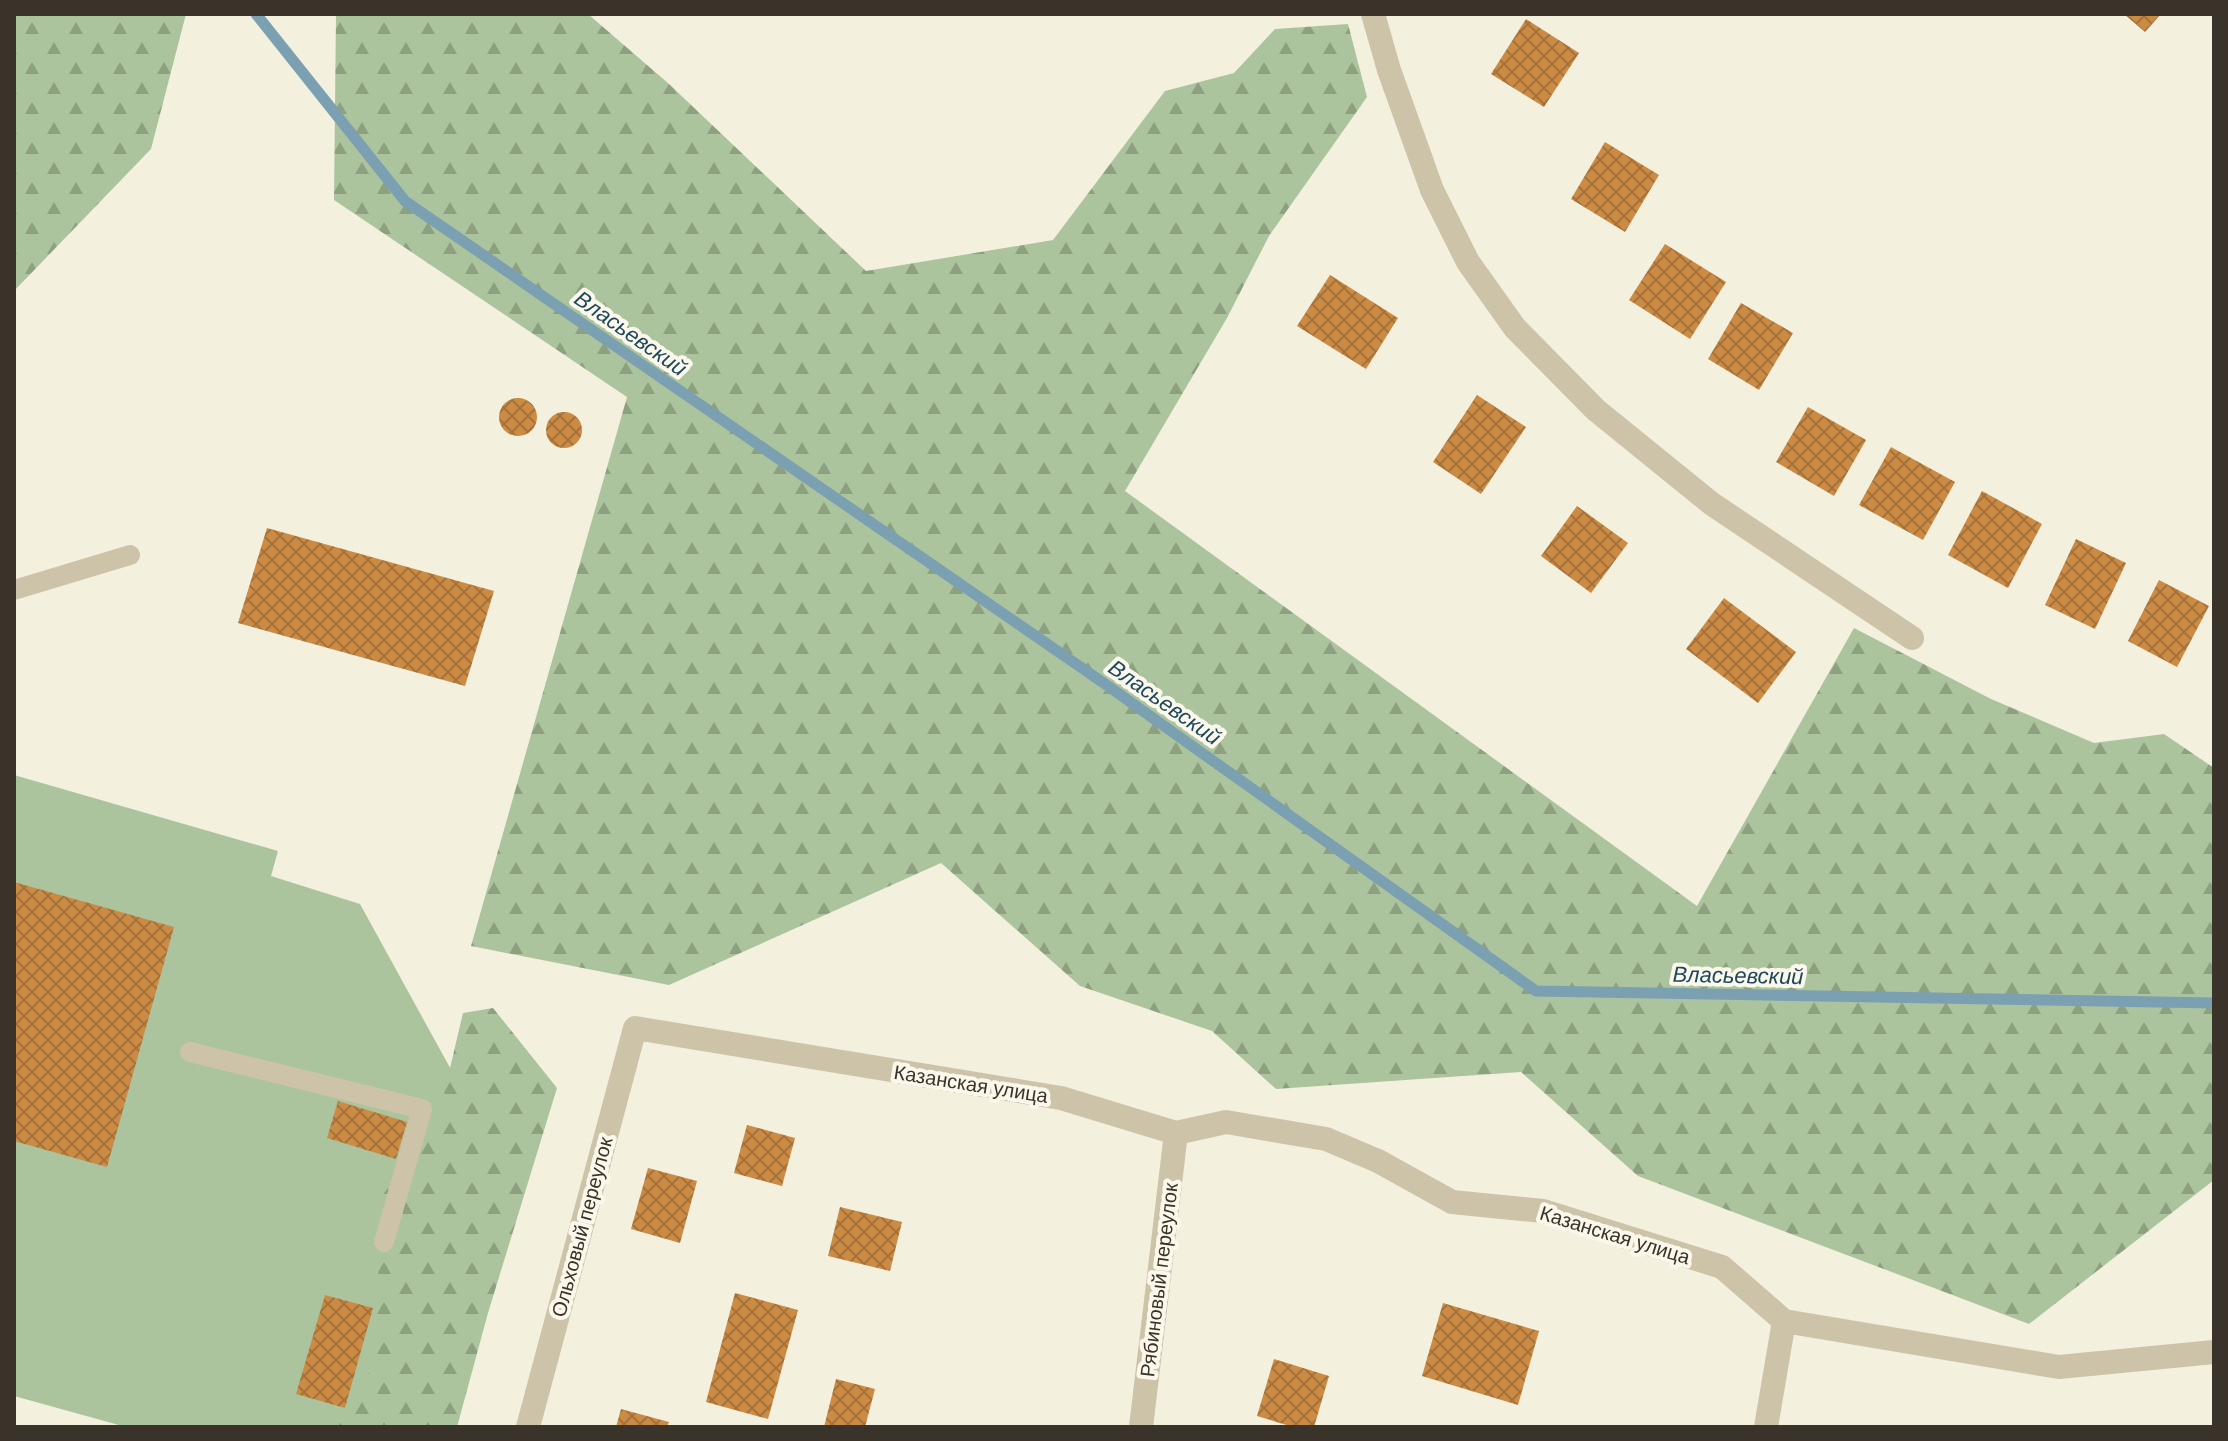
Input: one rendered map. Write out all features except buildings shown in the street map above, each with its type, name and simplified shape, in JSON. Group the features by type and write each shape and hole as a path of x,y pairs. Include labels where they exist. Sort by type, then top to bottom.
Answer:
{"street":[{"path":"1373,14 1389,70 1432,190 1468,262 1515,328 1596,410 1712,504 1912,638"},
{"name":"Казанская улица","path":"635,1028 1061,1098 1176,1133 1226,1122 1326,1139 1378,1161 1452,1202 1543,1211 1722,1267 1784,1321"},
{"name":"Ольховый переулок","path":"528,1427 635,1028"},
{"name":"Рябиновый переулок","path":"1141,1427 1176,1133"},
{"path":"1766,1427 1784,1321 2059,1367 2214,1352"}],"lane":[{"path":"14,590 130,555"},
{"path":"190,1052 422,1109 384,1242"}],"green space":[{"path":"14,14 186,14 151,149 14,291"},
{"path":"336,14 588,14 669,84 866,271 1053,240 1165,91 1234,73 1275,29 1348,24 1367,97 1269,236 1227,318 1125,491 1697,906 1854,628 1991,699 2094,743 2164,734 2214,768 2214,1180 2029,1324 1638,1176 1521,1072 1276,1089 1212,1031 1080,986 941,863 669,985 471,946 627,397 334,200"},
{"path":"14,775 278,851 271,876 360,904 465,1095 369,1427 126,1427 14,1396"},
{"path":"493,1008 557,1088 488,1313 457,1427 336,1427 367,1381 380,1289 371,1211 438,1119 463,1013"}],"waterway":[{"name":"Власьевский","path":"256,14 405,201 1108,686 1536,991 2214,1003"}]}
